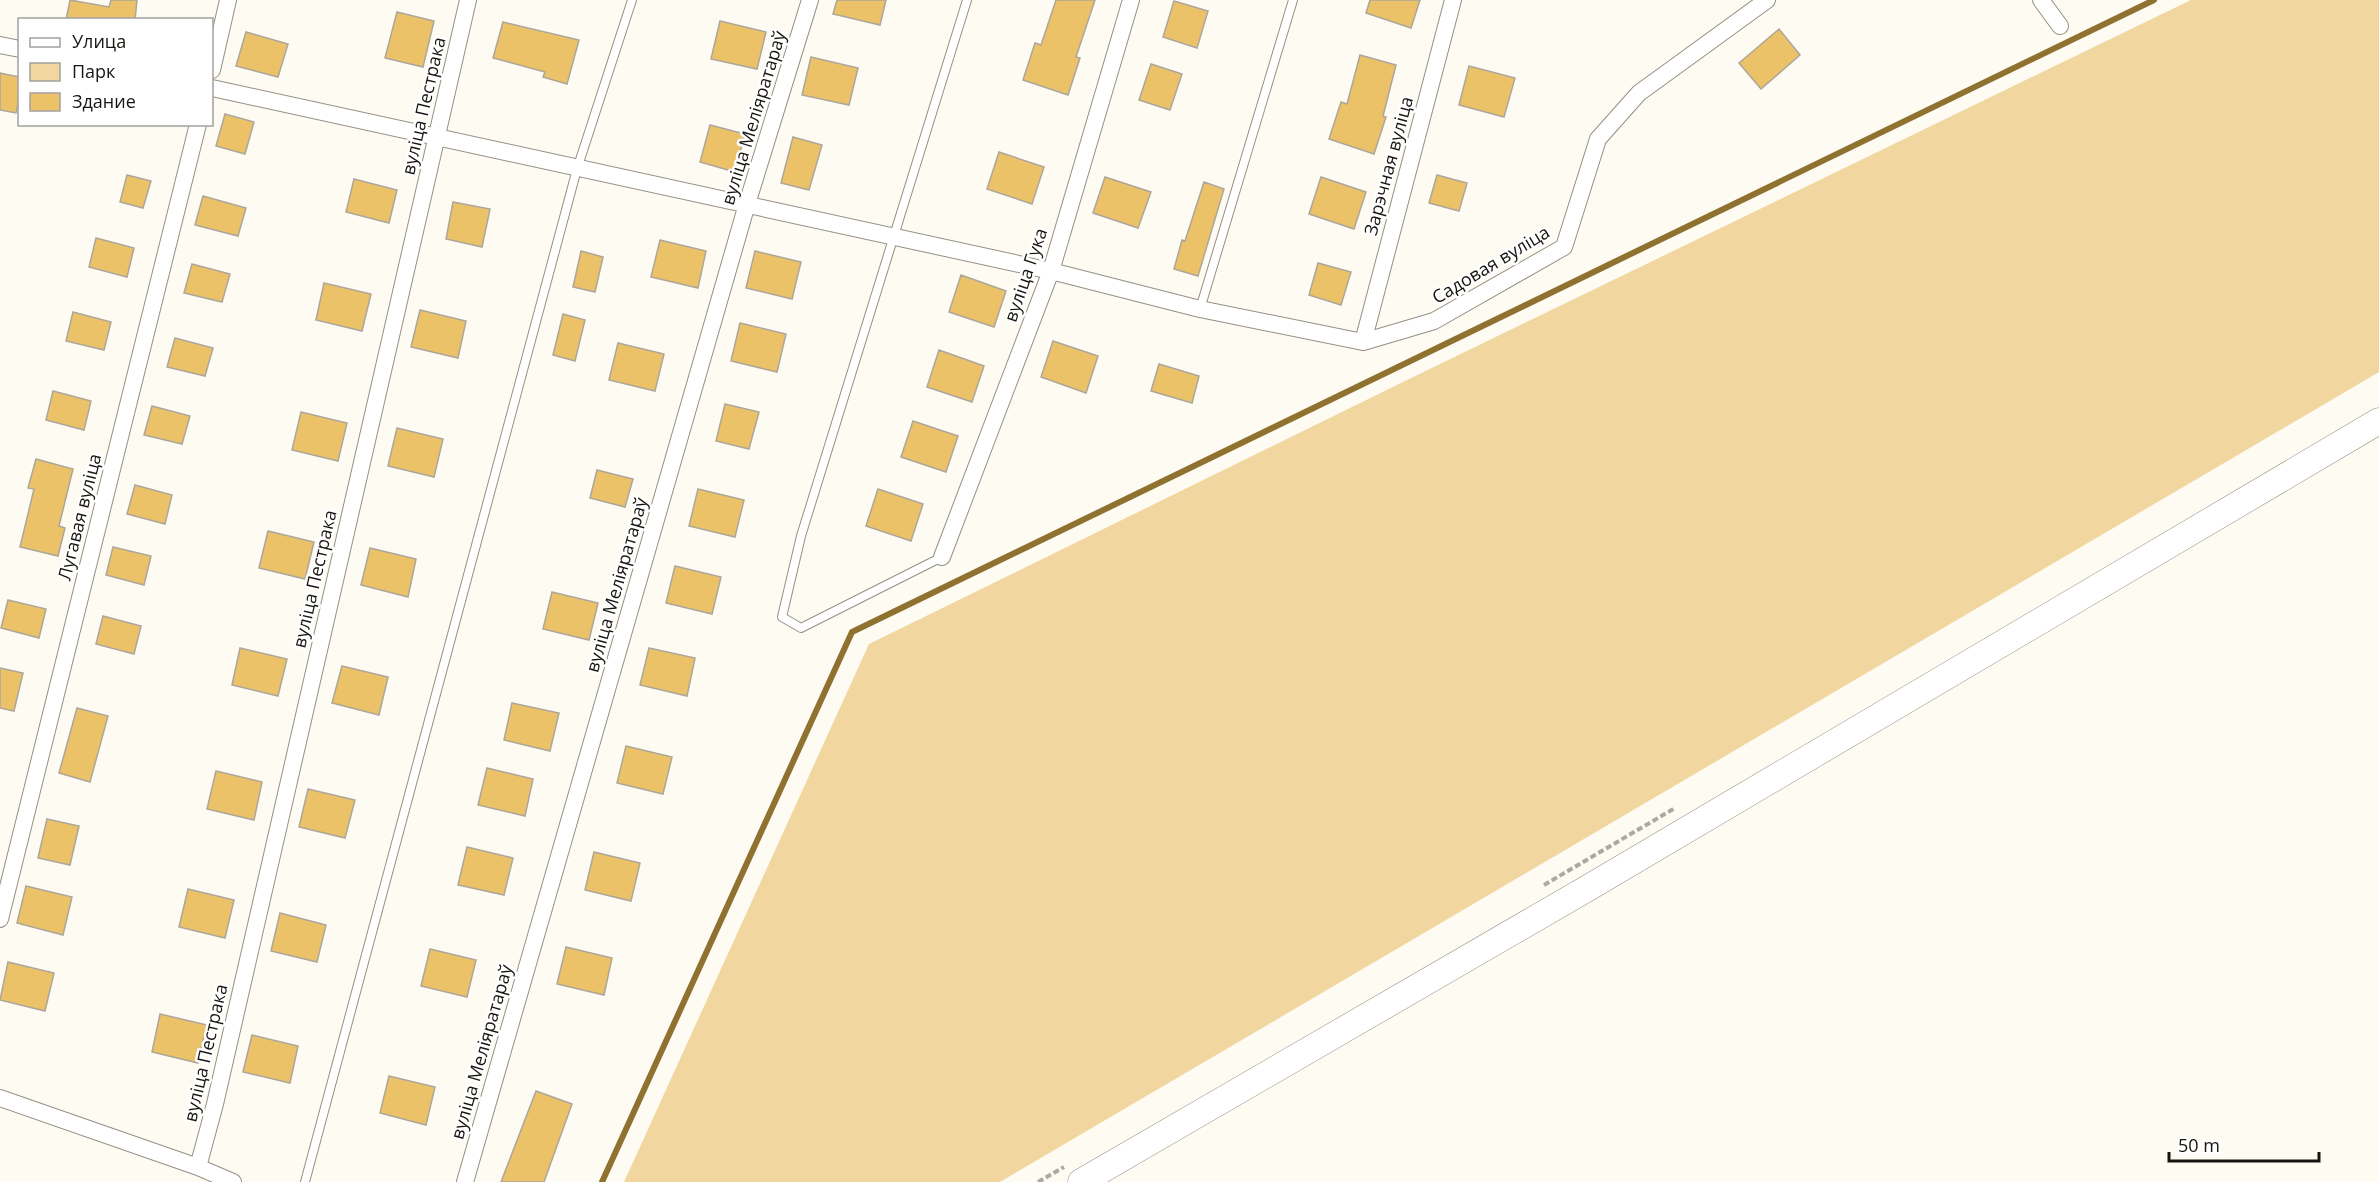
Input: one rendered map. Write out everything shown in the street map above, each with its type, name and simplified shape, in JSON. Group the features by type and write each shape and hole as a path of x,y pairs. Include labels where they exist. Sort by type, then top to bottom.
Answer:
{"main road":[{"path":"1081,1182 1588,888 2379,421"}],"street":[{"path":"213,66 228,0"},
{"name":"вуліца Пестрака","path":"198,1167 218,1093 468,0"},
{"name":"вуліца Меліяратараў","path":"465,1182 747,204 810,0"},
{"name":"вуліца Гука","path":"942,557 1051,271 1131,0"},
{"name":"Зарэчная вуліца","path":"1363,342 1453,0"},
{"name":"Садовая вуліца","path":"1363,342 1434,321 1564,247 1598,139 1639,93 1767,0"},
{"path":"2041,0 2060,26"},
{"path":"0,45 18,49"},
{"path":"213,88 1051,271 1200,309 1363,342"},
{"name":"Лугавая вуліца","path":"0,919 198,126"},
{"path":"0,1098 198,1167 233,1182"}],"lane":[{"path":"305,1182 577,169 632,0"},
{"path":"942,557 801,628 782,617 801,536 967,0"},
{"path":"1200,309 1293,0"}],"green space":[{"path":"2191,0 2379,0 2379,372 1000,1182 624,1182 869,644"}],"building":[{"path":"70,0 109,7 111,0 137,0 135,18 66,18"},
{"path":"837,0 886,0 880,25 833,14"},
{"path":"1056,0 1095,0 1076,57 1080,58 1068,95 1023,80 1035,43 1041,45"},
{"path":"1370,0 1420,0 1411,28 1366,13"},
{"path":"1174,1 1208,11 1197,48 1163,37"},
{"path":"397,12 434,21 423,67 385,58"},
{"path":"720,21 766,32 757,69 711,59"},
{"path":"503,22 579,40 567,84 543,77 545,72 493,58"},
{"path":"1779,29 1800,55 1761,89 1739,63"},
{"path":"246,32 288,44 278,77 236,66"},
{"path":"1360,55 1396,65 1383,116 1386,117 1374,154 1329,139 1341,102 1347,104"},
{"path":"811,57 858,68 849,105 802,95"},
{"path":"1151,64 1182,74 1170,110 1139,100"},
{"path":"1469,66 1515,78 1504,117 1459,105"},
{"path":"0,73 18,77 16,113 0,110"},
{"path":"225,114 254,122 245,154 216,146"},
{"path":"710,125 745,134 735,172 700,162"},
{"path":"793,137 822,145 809,190 781,183"},
{"path":"999,152 1044,167 1032,204 987,189"},
{"path":"127,175 151,181 143,208 120,202"},
{"path":"1437,175 1467,183 1459,211 1429,203"},
{"path":"1105,177 1151,192 1138,228 1093,213"},
{"path":"1321,177 1366,192 1354,229 1309,214"},
{"path":"354,179 397,190 389,223 346,212"},
{"path":"1204,182 1224,189 1198,276 1174,269 1182,240 1185,241"},
{"path":"203,196 246,208 238,236 195,225"},
{"path":"453,202 490,209 482,247 446,239"},
{"path":"96,238 134,248 127,277 89,267"},
{"path":"660,240 706,251 698,288 651,277"},
{"path":"581,251 603,257 595,292 573,287"},
{"path":"755,251 801,262 792,299 746,288"},
{"path":"1318,263 1351,272 1341,305 1309,295"},
{"path":"192,264 230,274 222,302 184,293"},
{"path":"961,275 1006,291 994,327 949,312"},
{"path":"324,283 371,294 362,331 316,320"},
{"path":"420,310 466,321 458,358 411,347"},
{"path":"73,312 111,322 104,350 66,341"},
{"path":"563,314 585,320 575,361 553,355"},
{"path":"740,323 786,334 777,372 731,361"},
{"path":"175,338 213,348 205,376 167,367"},
{"path":"1053,341 1098,356 1086,393 1041,377"},
{"path":"618,343 664,354 655,391 609,380"},
{"path":"939,350 984,366 972,402 927,387"},
{"path":"1159,364 1199,376 1192,403 1151,391"},
{"path":"53,391 91,401 84,430 46,420"},
{"path":"725,404 759,412 749,449 716,441"},
{"path":"152,406 190,416 182,444 144,435"},
{"path":"301,412 347,423 338,461 292,450"},
{"path":"913,421 958,436 946,472 901,457"},
{"path":"397,428 443,439 434,477 388,466"},
{"path":"36,459 73,469 59,526 65,528 58,556 20,547 34,489 28,488"},
{"path":"597,470 633,479 625,507 590,498"},
{"path":"135,485 172,495 165,524 127,514"},
{"path":"698,489 744,500 735,537 689,526"},
{"path":"878,489 923,504 911,541 866,526"},
{"path":"268,531 314,542 305,579 259,568"},
{"path":"113,547 151,556 144,585 106,575"},
{"path":"370,548 416,559 408,597 361,585"},
{"path":"675,566 721,577 712,614 666,603"},
{"path":"552,592 598,603 589,640 543,629"},
{"path":"8,600 46,609 39,638 1,628"},
{"path":"103,616 141,626 134,654 96,644"},
{"path":"240,648 287,659 278,696 232,685"},
{"path":"649,648 695,658 687,696 640,685"},
{"path":"342,666 388,677 379,715 332,703"},
{"path":"0,668 23,673 14,711 0,708"},
{"path":"512,703 559,713 550,751 504,740"},
{"path":"77,708 108,716 90,782 59,773"},
{"path":"626,746 672,757 663,794 617,783"},
{"path":"487,768 533,779 525,816 478,805"},
{"path":"216,771 262,782 254,820 207,809"},
{"path":"308,789 355,800 345,838 299,827"},
{"path":"47,819 79,826 70,865 38,858"},
{"path":"467,847 513,858 504,895 458,885"},
{"path":"594,852 640,863 631,901 585,890"},
{"path":"26,886 72,897 63,935 17,923"},
{"path":"188,889 234,900 225,938 179,927"},
{"path":"280,913 326,925 317,962 271,951"},
{"path":"566,947 612,958 604,995 557,984"},
{"path":"430,949 476,960 467,997 421,986"},
{"path":"8,962 54,973 45,1011 0,1000"},
{"path":"160,1014 207,1025 198,1063 152,1052"},
{"path":"252,1035 298,1046 290,1083 243,1072"},
{"path":"389,1076 435,1087 426,1125 380,1113"},
{"path":"536,1091 572,1104 544,1182 501,1182"}],"waterway":[{"path":"602,1182 852,632 2154,0"}]}
